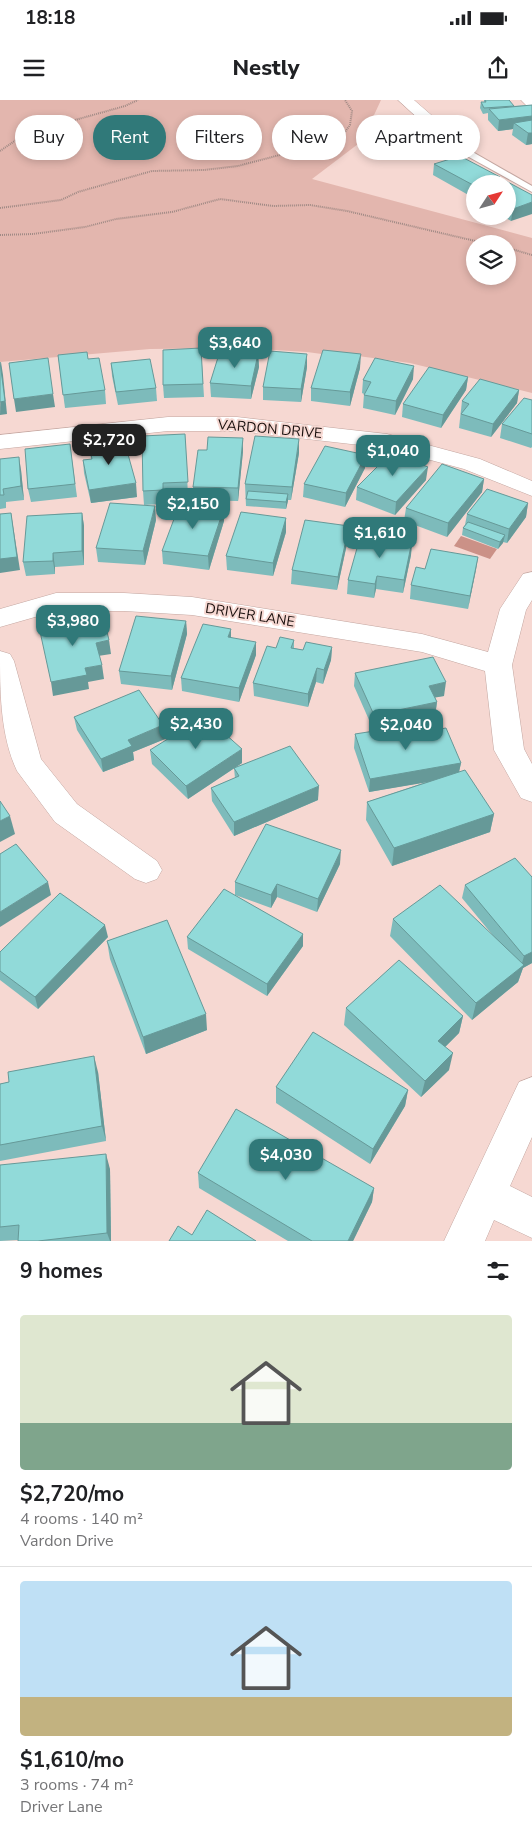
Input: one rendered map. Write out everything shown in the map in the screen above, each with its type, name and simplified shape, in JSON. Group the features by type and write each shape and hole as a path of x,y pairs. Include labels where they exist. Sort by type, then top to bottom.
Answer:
{"street":[{"path":"528,100 532,103"},
{"path":"407,102 430,101"},
{"path":"407,102 422,115"},
{"name":"VARDON DRIVE","path":"0,442 168,424 237,424 387,441 472,464 532,489"},
{"path":"532,580 513,609 498,665 509,750 532,790"},
{"name":"DRIVER LANE","path":"0,618 56,602 124,602 192,606 422,643 498,665"},
{"path":"0,661 27,763 66,813 146,870"},
{"path":"464,1241 532,1096"},
{"path":"485,1194 532,1218"}],"lane":[{"path":"480,160 532,189"}],"path":[{"path":"0,151 25,134 125,106 138,100"},
{"path":"0,208 61,200 78,192 152,171 204,170 238,166 340,139 350,125 352,111 344,100"},
{"path":"0,235 33,234 85,227 116,219 172,212 220,198 273,206 310,205 347,211 466,239"},
{"path":"516,250 532,255"}],"shaded area":[{"path":"0,100 381,100 374,115 356,115 356,146 346,153 346,115 272,115 272,160 337,160 312,179 466,220 466,225 484,225 532,238 532,393 410,363 358,356 351,358 307,352 243,348 150,349 0,362"},
{"path":"461,536 497,549 490,559 454,546"}],"building":[{"path":"485,100 509,100 514,106 484,108 481,102 486,102"},
{"path":"532,105 532,116 499,120 489,109"},
{"path":"532,120 532,133 528,133 514,123"},
{"path":"447,160 468,160 496,175 466,175 466,181 434,164"},
{"path":"516,186 532,195 532,202 516,208"},
{"path":"201,348 203,384 163,385 163,350"},
{"path":"323,350 361,354 350,392 311,388"},
{"path":"220,351 258,354 251,386 210,383"},
{"path":"270,351 307,354 301,389 263,387"},
{"path":"87,352 88,359 99,358 105,390 63,395 58,355"},
{"path":"48,358 53,394 14,399 9,363"},
{"path":"375,358 414,366 396,401 364,395 371,382 363,380"},
{"path":"150,359 156,388 116,392 111,363"},
{"path":"0,362 5,401 0,402"},
{"path":"429,367 468,377 443,415 403,404"},
{"path":"480,379 519,390 493,424 461,414 469,404 462,401"},
{"path":"524,398 532,400 532,434 502,424"},
{"path":"185,434 188,482 163,483 163,490 143,491 142,436"},
{"path":"255,436 299,439 292,487 245,484"},
{"path":"208,437 243,438 238,488 193,487 198,450 207,450"},
{"path":"124,440 136,483 89,490 83,460 92,459 89,444"},
{"path":"70,444 75,484 28,489 25,449"},
{"path":"325,446 366,455 346,493 304,484"},
{"path":"391,453 428,467 396,502 357,487"},
{"path":"19,457 21,486 3,489 4,495 0,495 0,459"},
{"path":"442,464 484,479 448,523 406,508"},
{"path":"487,489 528,503 509,529 467,514"},
{"path":"248,491 288,494 286,502 246,499"},
{"path":"110,503 155,506 143,551 96,548"},
{"path":"180,503 224,508 208,556 162,551"},
{"path":"241,512 286,518 273,563 226,556"},
{"path":"11,513 17,557 0,559 0,514"},
{"path":"82,513 82,551 53,553 53,561 23,562 27,516"},
{"path":"305,520 349,526 338,577 292,570"},
{"path":"468,522 505,535 500,542 463,528"},
{"path":"361,534 412,541 404,580 377,576 375,584 348,580"},
{"path":"431,549 478,557 470,596 411,585 416,567 425,569"},
{"path":"103,616 109,640 96,643 102,665 85,668 87,675 51,682 39,627"},
{"path":"136,616 186,621 171,676 119,671"},
{"path":"203,624 231,629 228,637 256,642 239,688 181,678"},
{"path":"280,637 294,640 291,648 303,650 306,642 332,647 324,670 317,668 308,694 253,683 267,646 276,648"},
{"path":"433,657 446,682 429,686 437,702 374,715 355,673"},
{"path":"139,690 163,725 128,740 132,746 101,759 74,717"},
{"path":"205,716 242,749 186,786 150,750"},
{"path":"413,725 416,733 446,728 461,763 370,779 355,734"},
{"path":"290,746 319,786 234,822 211,788 239,776 234,768"},
{"path":"465,770 494,814 394,848 367,802"},
{"path":"0,801 10,816 0,821"},
{"path":"266,824 341,850 318,899 277,884 271,895 235,882"},
{"path":"16,844 48,882 0,912 0,854"},
{"path":"515,858 532,877 532,952 524,956 465,885"},
{"path":"440,885 524,965 476,1003 393,919"},
{"path":"224,889 303,934 267,984 187,937"},
{"path":"60,893 105,925 35,997 0,971 0,952"},
{"path":"167,920 206,1014 143,1037 107,941"},
{"path":"399,960 463,1016 438,1041 453,1053 425,1081 346,1008"},
{"path":"313,1032 408,1090 373,1149 276,1087"},
{"path":"94,1056 102,1126 0,1145 0,1084 9,1082 8,1072"},
{"path":"236,1109 374,1188 348,1241 312,1241 198,1173"},
{"path":"106,1154 107,1233 38,1241 18,1241 19,1225 0,1227 0,1165"},
{"path":"207,1210 256,1241 169,1241 178,1226 192,1235"}]}
